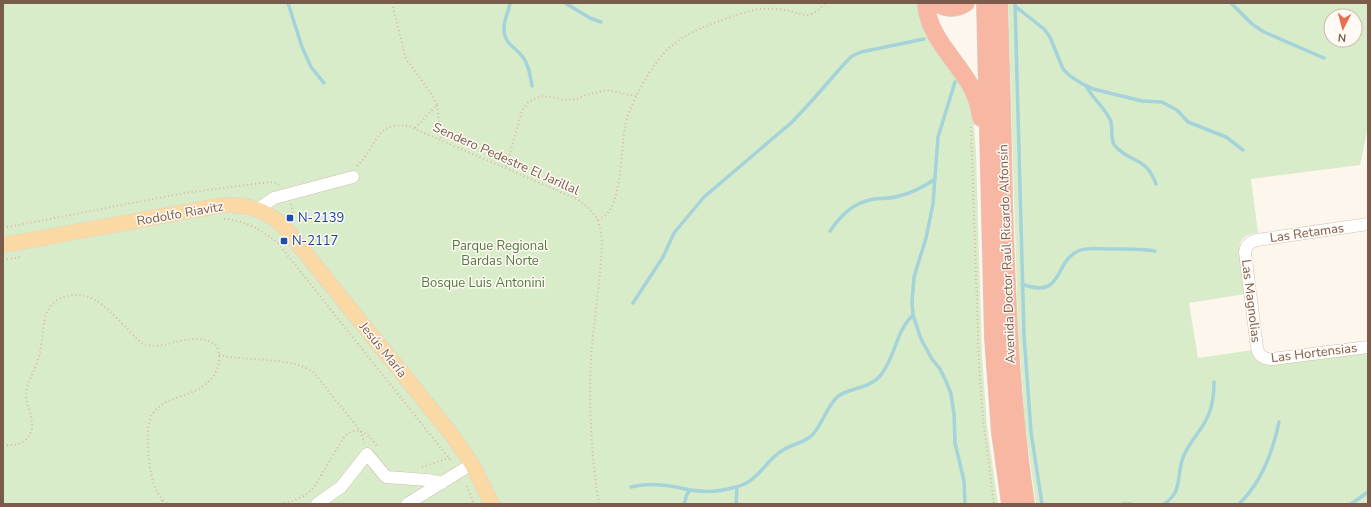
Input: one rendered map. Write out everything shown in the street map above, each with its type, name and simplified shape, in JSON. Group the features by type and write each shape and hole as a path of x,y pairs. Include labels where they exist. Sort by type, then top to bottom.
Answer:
{"highway":[{"path":"926,3 928,18 935,36 964,75 975,95 980,110 989,163"},
{"path":"937,3 946,8 954,8 961,7 966,3"},
{"name":"Avenida Doctor Raúl Ricardo Alfonsín","path":"985,3 994,356 1001,439 1010,504"},
{"name":"Avenida Doctor Raúl Ricardo Alfonsín","path":"999,3 1008,332 1013,398 1026,504"}],"main road":[{"name":"Rodolfo Riavitz","path":"3,245 223,205 242,205 258,209"},
{"name":"Jesús María","path":"258,209 272,217 285,228 452,435 472,464 492,504"}],"street":[{"path":"258,209 274,198 353,173"},
{"name":"Las Retamas","path":"1247,245 1250,242 1257,240 1368,224"},
{"name":"Las Magnolias","path":"1247,245 1245,256 1257,348 1261,357"},
{"name":"Las Hortensias","path":"1261,357 1272,359 1368,347"},
{"path":"317,504 341,487 367,454 386,477 427,480 442,483"},
{"path":"408,504 472,464"}],"path":[{"path":"392,3 406,59 431,93 437,106 441,140"},
{"path":"599,504 593,461 590,407 592,356 602,250 601,229 598,220 611,208 622,160 625,125 636,96 658,61 668,49 686,35 707,25 759,9 786,10 805,16 816,12 826,3"},
{"path":"506,167 522,111 528,102 541,96 563,100 577,99 586,95 607,90 636,96"},
{"path":"415,128 437,106"},
{"path":"970,121 978,358 983,418 994,504"},
{"name":"Sendero Pedestre El Jarillal","path":"353,173 380,133 393,125 401,125 415,128 577,199 593,212 598,220"},
{"path":"3,228 184,193 270,182 276,183"},
{"path":"220,220 233,220 248,224 277,242 449,458"},
{"path":"3,260 25,256"},
{"path":"3,445 17,444 24,441 31,430 32,423 26,396 27,387 40,355 43,325 52,303 61,297 84,295 93,298 143,344 158,346 188,339 208,341 215,344 218,349 219,355 216,372 210,381 203,388 194,393 160,406 153,413 149,422 148,442 153,480 157,490 167,504"},
{"path":"219,355 293,364 308,368 314,373 361,432"},
{"path":"467,486 474,504"},
{"path":"159,504 164,500"}],"green space":[{"name":"Parque Regional Bardas Norte","path":"3,3 921,3 972,98 976,152 982,355 987,426 998,504 3,504"},
{"path":"1008,3 1368,3 1368,127 1360,165 1251,179 1258,233 1251,234 1246,237 1240,244 1239,254 1245,294 1189,303 1198,358 1253,350 1262,363 1271,365 1368,352 1368,504 1036,504 1025,425 1018,326"}],"waterway":[{"path":"288,3 302,47 311,67 324,83"},
{"path":"510,3 505,21 504,33 507,41 522,56 526,63 532,86"},
{"path":"565,3 590,18 601,22"},
{"path":"1015,3 1024,335 1031,432 1042,504"},
{"path":"1231,3 1252,24 1264,32 1324,58"},
{"path":"1015,6 1044,29 1050,37 1063,69 1070,76 1081,83 1093,89 1142,101 1162,102 1177,110 1188,122 1226,137 1243,150"},
{"path":"633,303 663,257 674,233 704,197 791,123 852,56 861,52 924,39"},
{"path":"955,82 938,137 933,204 926,238 914,277 912,302 913,315 921,339 932,359 940,369 951,394 954,414 955,443 964,481 965,504"},
{"path":"1086,86 1111,122 1113,144 1126,155 1143,164 1152,175 1156,184"},
{"path":"830,231 844,214 860,203 874,199 893,198 904,195 935,179"},
{"path":"1022,284 1035,288 1045,287 1052,284 1070,257 1078,251 1086,249 1143,249 1155,251"},
{"path":"631,487 661,485 697,491 714,491 736,487 751,480 777,454 811,436 817,429 830,405 837,397 847,391 870,384 880,376 889,361 902,329 913,315"},
{"path":"1164,504 1170,499 1177,489 1184,454 1208,416 1212,403 1214,382"},
{"path":"1239,504 1254,486 1265,466 1270,455 1279,422"},
{"path":"736,504 737,487"},
{"path":"684,504 687,494 691,490"},
{"path":"1351,504 1368,492"},
{"path":"1123,504 1131,504"}],"place":[{"name":"N-2139","path":"290,218"},
{"name":"N-2117","path":"284,241"}],"park label":[{"name":"Bosque Luis Antonini","path":"483,283"}]}
